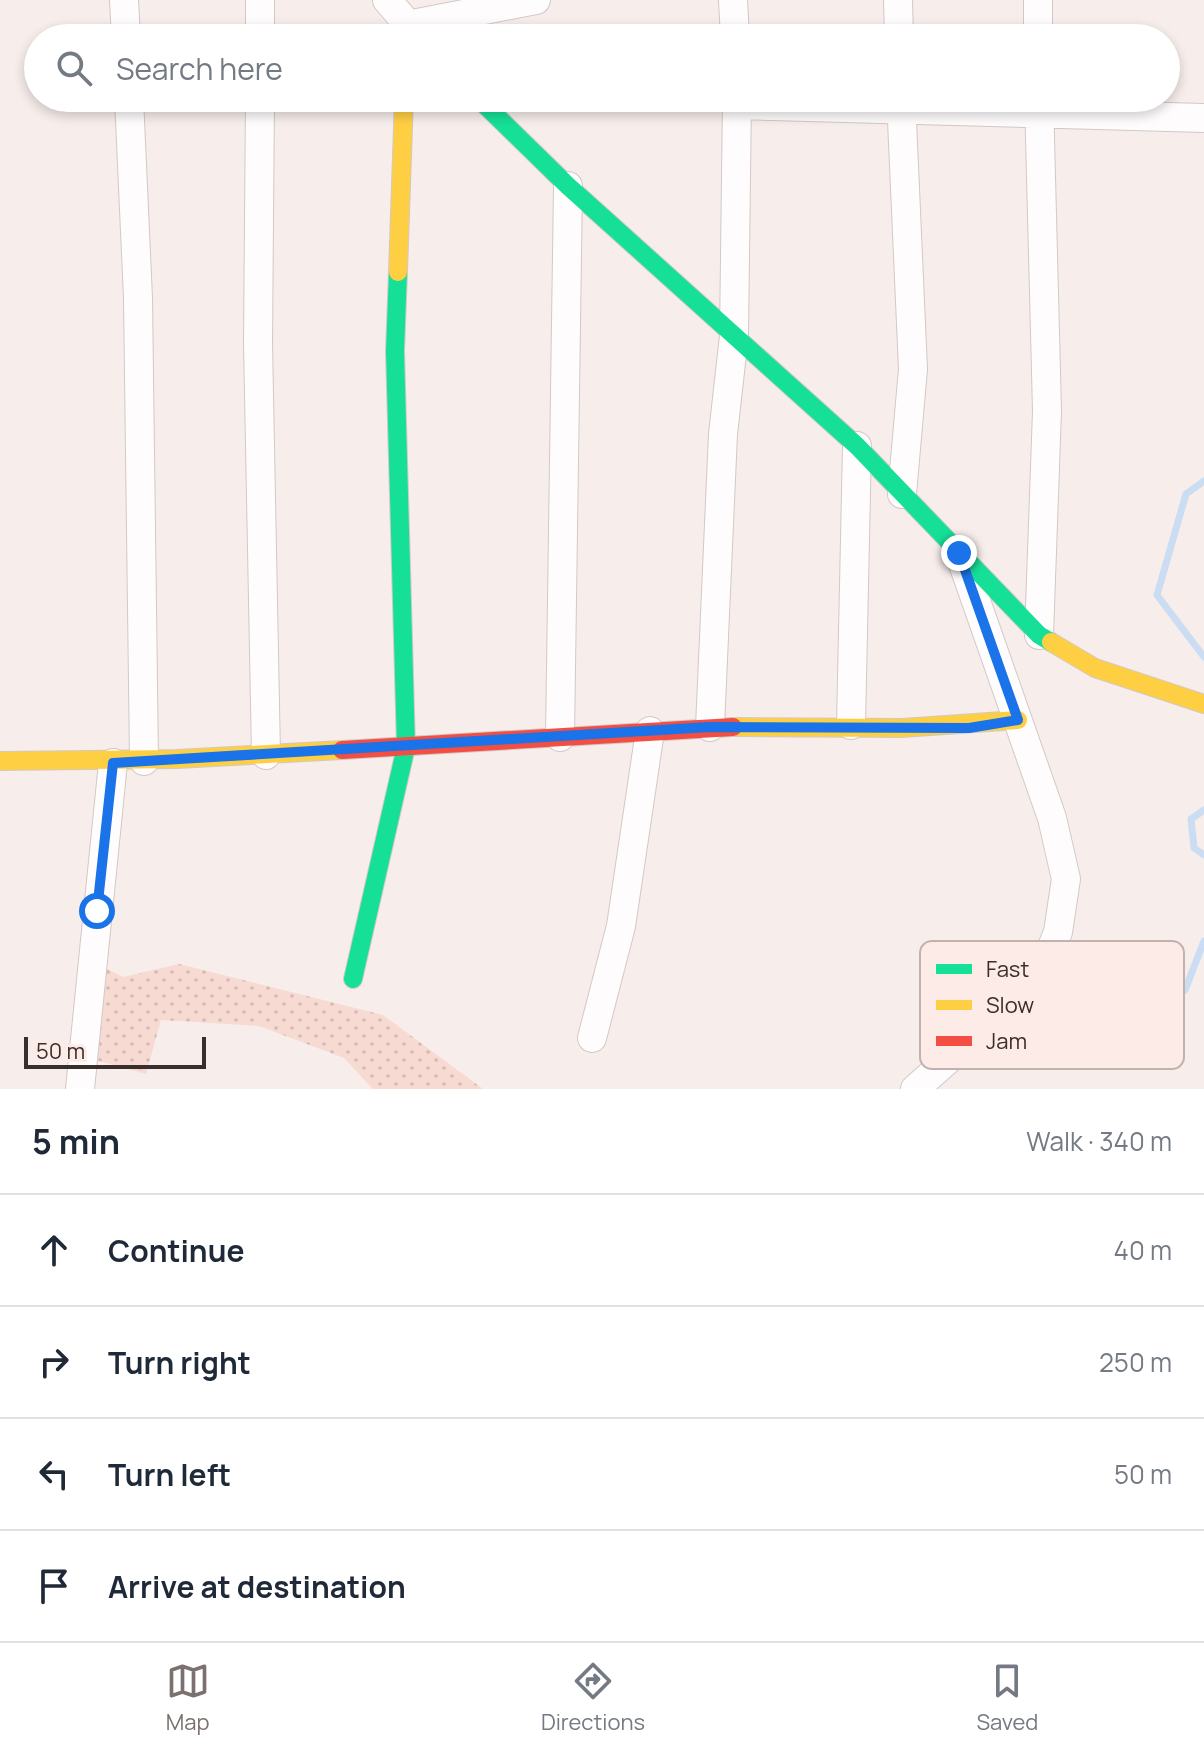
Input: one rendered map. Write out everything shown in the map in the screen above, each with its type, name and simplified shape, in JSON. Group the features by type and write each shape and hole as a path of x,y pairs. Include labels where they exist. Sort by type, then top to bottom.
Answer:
{"street":[{"path":"124,0 125,24"},
{"path":"260,0 260,24"},
{"path":"387,0 404,24"},
{"path":"448,24 536,0"},
{"path":"733,0 734,24"},
{"path":"898,0 899,24"},
{"path":"1038,0 1038,24"},
{"path":"130,112 138,314 144,761"},
{"path":"260,112 258,343 266,755"},
{"path":"353,979 406,747 395,351 404,112"},
{"path":"492,112 568,186 857,446 1039,635 1095,668 1199,704"},
{"path":"710,727 723,434 734,336 738,112"},
{"path":"901,112 913,369 902,494"},
{"path":"1039,112 1047,411 1039,635"},
{"path":"1128,112 1204,118"},
{"path":"560,737 568,186"},
{"path":"851,725 857,446"},
{"path":"959,553 1052,818 1066,879 1054,941"},
{"path":"0,761 113,763 710,727 851,725 969,728 1018,720"},
{"path":"592,1038 621,926 650,731"},
{"path":"80,1089 113,763"},
{"path":"915,1089 938,1069"}],"shaded area":[{"path":"84,957 123,977 179,964 383,1015 483,1089 373,1089 344,1058 259,1026 161,1020 146,1074 73,1054"}],"waterway":[{"path":"1204,481 1186,494 1157,595 1204,657"},
{"path":"1204,810 1191,819 1194,848 1204,855"},
{"path":"1184,991 1204,941"}],"traffic: fast":[{"path":"492,112 568,186 857,446 1039,635 1051,642"},
{"path":"353,979 406,747 395,351 398,272"}],"traffic: slow":[{"path":"398,272 404,112"},
{"path":"1051,642 1095,668 1204,704"},
{"path":"733,727 902,728 1018,720"},
{"path":"0,761 177,759 342,750"}],"traffic: jam":[{"path":"342,750 733,727"}],"route":[{"path":"97,911 113,763 710,727 851,725 969,728 1018,720 959,553"}]}
